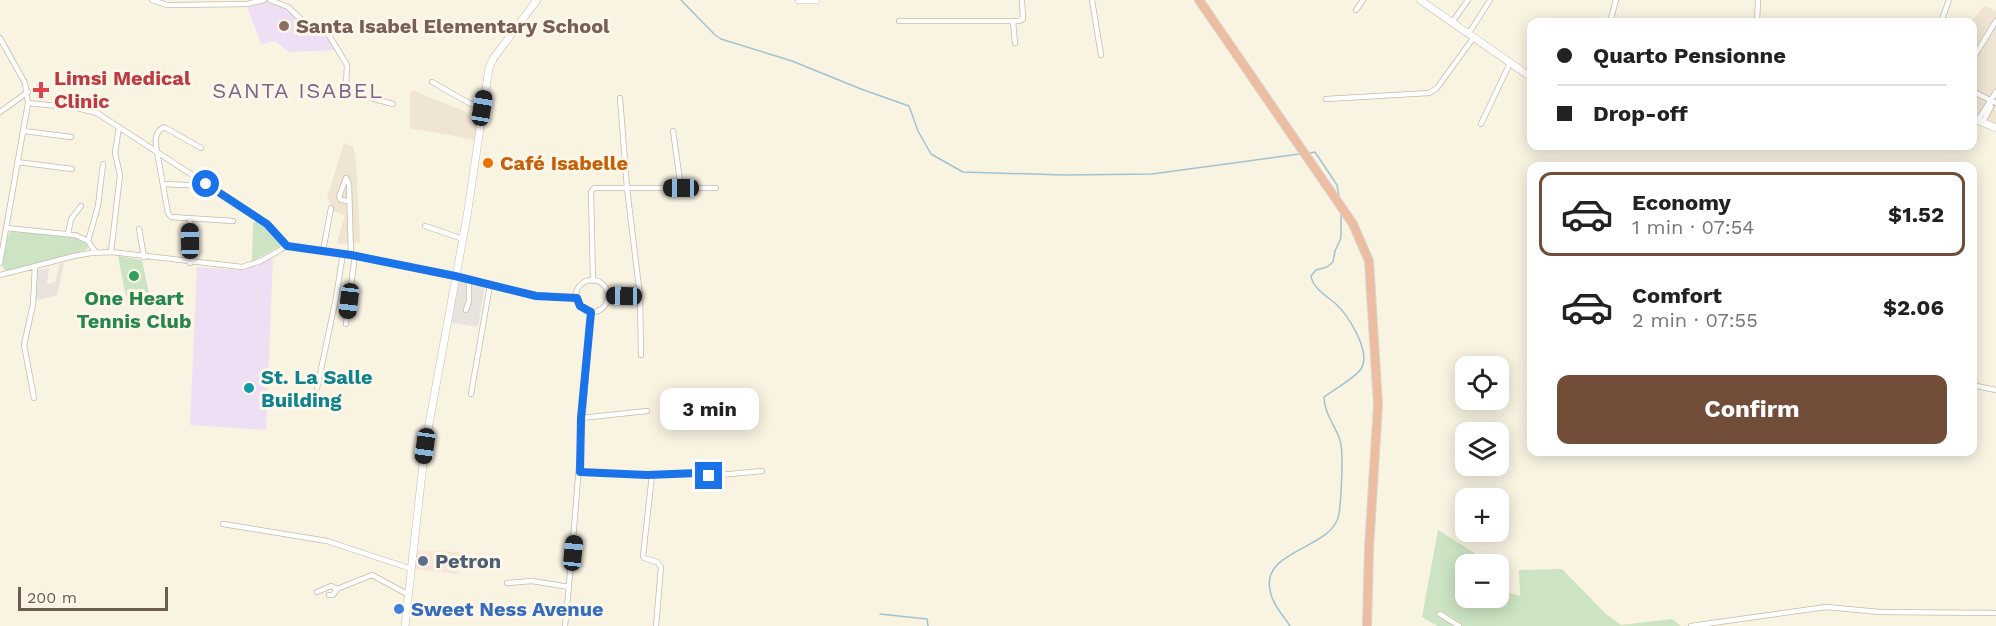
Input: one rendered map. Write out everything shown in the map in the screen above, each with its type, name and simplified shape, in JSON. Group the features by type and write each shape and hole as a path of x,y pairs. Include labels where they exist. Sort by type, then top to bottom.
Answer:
{"highway":[{"path":"1199,0 1353,224 1369,261 1377,405 1367,626"}],"street":[{"path":"152,0 175,5 247,4 264,0"},
{"path":"270,0 288,7 306,24 324,27 346,65 346,86 349,92 393,104"},
{"path":"405,626 425,446 463,238 489,68 493,59 537,0"},
{"path":"799,0 816,0"},
{"path":"899,21 1023,20 1022,0"},
{"path":"1092,0 1101,55"},
{"path":"1356,10 1363,0"},
{"path":"1420,0 1527,75"},
{"path":"1453,21 1468,0"},
{"path":"1326,99 1429,93 1437,88 1490,0"},
{"path":"1611,18 1616,0"},
{"path":"1757,18 1758,0"},
{"path":"1942,18 1949,0"},
{"path":"1013,21 1015,43"},
{"path":"1977,52 1996,21"},
{"path":"0,38 28,92 24,130 0,263"},
{"path":"1481,124 1510,63"},
{"path":"432,82 482,108"},
{"path":"0,112 28,92"},
{"path":"1996,92 1991,107 1978,120 1996,128"},
{"path":"1977,94 1992,102"},
{"path":"620,98 627,188 640,296 641,355"},
{"path":"28,103 90,110 267,224 287,246"},
{"path":"111,252 120,175 115,153 119,127"},
{"path":"201,148 164,127 158,130 155,139 168,216 233,221"},
{"path":"24,130 71,137"},
{"path":"673,131 681,188"},
{"path":"17,162 72,169"},
{"path":"88,241 98,206 103,164"},
{"path":"346,324 353,255 350,201 348,179 346,178 339,197 341,200 350,201"},
{"path":"163,184 208,186"},
{"path":"593,281 591,192 597,187 716,188"},
{"path":"68,234 71,219 81,206"},
{"path":"323,251 332,208"},
{"path":"190,219 190,262"},
{"path":"424,226 463,238"},
{"path":"6,228 68,234 88,241 96,253"},
{"path":"139,230 144,257"},
{"path":"0,275 74,256 111,252 242,267 261,261 287,246 353,255 469,279 536,296 577,298"},
{"path":"317,388 343,253"},
{"path":"34,398 24,345 33,304 35,266"},
{"path":"466,310 469,301 469,279"},
{"path":"593,281 602,284 608,295 603,308 591,312 580,306 577,298 581,286 593,281"},
{"path":"471,394 490,285"},
{"path":"608,295 640,296"},
{"path":"565,626 580,472 581,418 591,312"},
{"path":"1977,386 1996,390"},
{"path":"581,418 647,411"},
{"path":"580,472 652,475 698,473 709,476 762,471"},
{"path":"652,475 643,556 657,562 662,567 656,626"},
{"path":"223,524 327,541 412,569"},
{"path":"328,595 372,575 409,595"},
{"path":"507,583 532,581 569,587"},
{"path":"317,592 331,586 337,589"},
{"path":"1691,626 1826,607 1880,612 1996,613"},
{"path":"1440,614 1460,626"}],"shaded area":[{"name":"Santa Isabel Elementary School","path":"269,1 287,8 306,24 324,27 338,50 288,52 275,41 261,44 247,6"},
{"path":"1984,6 1996,11 1996,127 1977,117 1977,18 1974,18"},
{"path":"412,90 477,116 476,140 410,128"},
{"path":"344,143 353,146 356,162 360,242 345,244 337,243 345,215 332,211 327,198"},
{"path":"273,257 266,430 190,425 197,267 240,270 257,266"},
{"path":"64,263 57,295 34,301 37,270 49,268 47,284 55,282 59,265"},
{"path":"460,279 485,285 478,327 448,322 455,283 459,284"},
{"path":"417,551 469,552 457,574 415,569"}],"green space":[{"path":"256,221 268,227 282,245 252,262 253,223"},
{"path":"11,231 64,235 83,240 89,245 86,250 9,271 4,270 3,255 6,238"},
{"name":"One Heart Tennis Club","path":"118,256 142,260 149,293 126,297"},
{"path":"1438,530 1476,554 1455,554 1455,608 1509,608 1509,593 1520,596 1519,570 1562,569 1606,614 1621,625 1672,619 1681,626 1438,626 1422,617"}],"waterway":[{"path":"681,0 721,39 792,61 909,106 918,131 931,154 963,172 1064,175 1152,174 1299,154"},
{"path":"1310,153 1315,152 1337,185 1339,196"},
{"path":"1290,626 1273,600 1270,576 1276,566 1287,557 1313,543 1334,526 1340,507 1342,455 1340,440 1330,419 1324,397 1354,376 1364,362 1361,344 1352,325 1335,303 1317,288 1311,276 1316,270 1327,267 1333,262 1341,238 1341,214"},
{"path":"880,614 927,619 928,626"}],"place":[{"name":"Santa Isabel Elementary School","path":"284,26"},
{"name":"Limsi Medical Clinic","path":"41,90"},
{"name":"Café Isabelle","path":"488,163"},
{"name":"One Heart Tennis Club","path":"134,276"},
{"name":"St. La Salle Building","path":"249,388"},
{"name":"Petron","path":"423,561"},
{"name":"Sweet Ness Avenue","path":"399,609"}],"district":[{"name":"SANTA ISABEL","path":"298,90"}],"route":[{"path":"206,184 267,224 287,246 351,255 455,276 536,296 577,298 580,306 591,312 581,418 580,472 647,475 698,473 709,476"}]}
